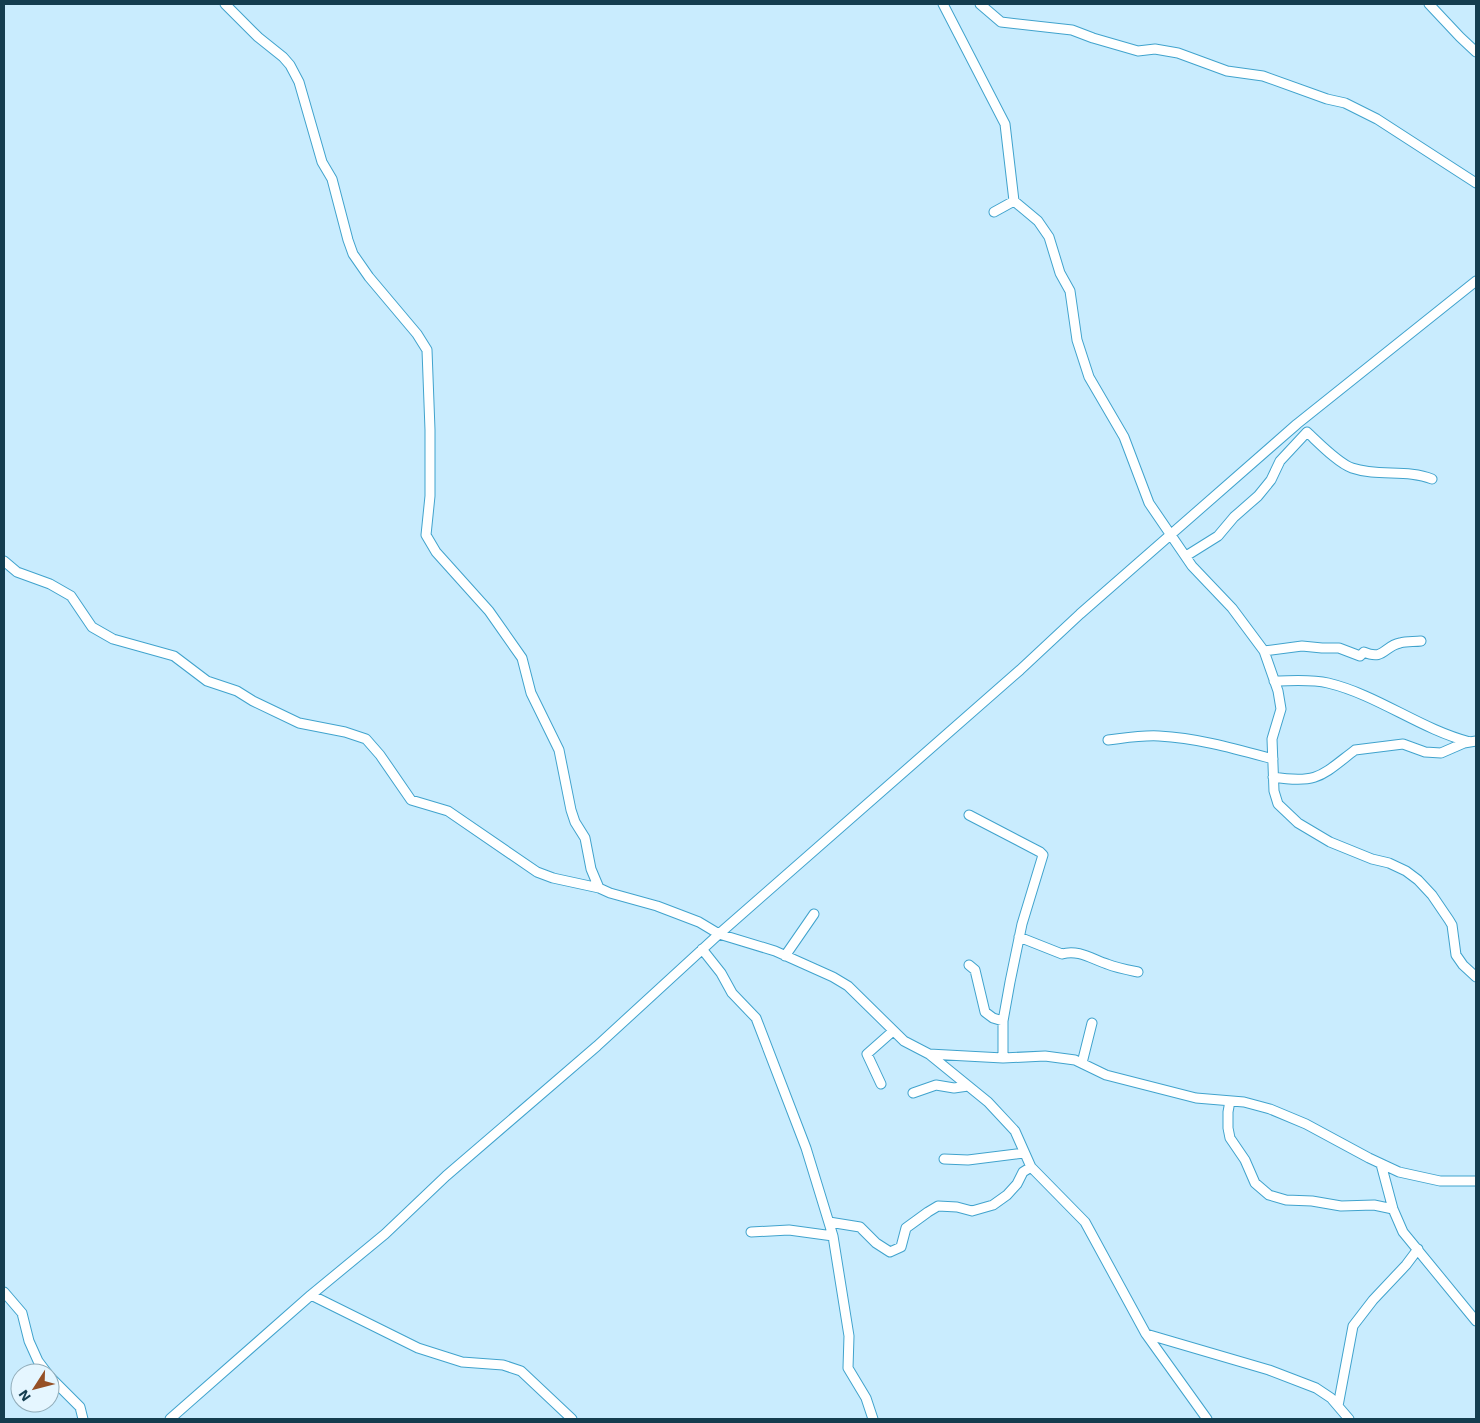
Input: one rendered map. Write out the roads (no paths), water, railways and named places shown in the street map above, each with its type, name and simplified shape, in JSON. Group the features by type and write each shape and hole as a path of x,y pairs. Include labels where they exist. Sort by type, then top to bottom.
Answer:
{"street":[{"path":"225,4 290,65 298,82 322,162 332,180 353,254 368,277 417,334 427,350 430,496 426,535 436,552 489,611 522,658 531,693 559,750 571,810 575,822 585,838 591,869 598,888"},
{"path":"943,4 1005,124 1014,201 1038,221 1049,237 1060,273 1070,291 1076,340 1089,377 1124,437 1149,503 1192,566 1232,608 1264,651 1281,709 1272,739 1274,791 1278,804 1298,823 1330,842 1372,859 1389,863 1406,871 1418,880 1432,895 1452,925 1456,955 1463,965 1476,977"},
{"path":"980,4 1001,22 1072,30 1138,51 1155,49 1178,53 1227,71 1263,76 1327,99 1345,102 1377,119 1476,183"},
{"path":"1428,4 1476,52"},
{"path":"994,212 1014,201"},
{"path":"170,1419 311,1295 385,1234 446,1176 597,1046 702,949 1020,670 1080,614 1298,424 1476,281"},
{"path":"1186,556 1218,536 1234,516 1258,496 1271,480 1280,461 1307,432 1350,468 1364,471 1421,474 1432,479"},
{"path":"4,561 17,572 50,584 72,596 92,628 113,639 174,656 207,681 237,692 299,723 345,732 366,739 380,755 411,800 448,811 537,872 657,906 699,922 719,934 785,956 842,982 893,1031 904,1040 929,1054 988,1102 1015,1131 1031,1167 1086,1222 1146,1334 1207,1419"},
{"path":"1264,651 1302,646 1339,648 1360,656 1364,652 1373,656 1383,654 1398,643 1421,641"},
{"path":"1274,681 1328,683 1354,692 1417,722 1457,738 1473,741"},
{"path":"1108,740 1157,736 1176,738 1206,742 1273,760"},
{"path":"1273,777 1293,781 1313,778 1328,771 1354,750 1403,744 1425,752 1441,753 1473,741"},
{"path":"969,816 1043,855 1019,937 1003,1021 1003,1058"},
{"path":"785,956 814,914"},
{"path":"1019,937 1062,954 1071,951 1107,964 1138,972"},
{"path":"702,949 721,973 732,993 756,1018 806,1148 833,1236 849,1336 848,1368 866,1398 873,1419"},
{"path":"969,965 975,970 985,1012 993,1018 1003,1021"},
{"path":"1082,1063 1092,1023"},
{"path":"881,1084 867,1054 893,1031"},
{"path":"929,1054 1003,1058 1045,1056 1076,1060 1106,1075 1196,1098 1244,1102 1270,1109 1306,1124 1399,1172 1419,1178 1440,1181 1476,1181"},
{"path":"913,1092 936,1085 954,1088 968,1086"},
{"path":"1230,1101 1228,1112 1230,1138 1246,1160 1255,1183 1269,1195 1286,1200 1312,1201 1341,1206 1374,1205 1393,1209"},
{"path":"944,1159 968,1160 1024,1153"},
{"path":"1381,1164 1393,1209 1404,1232 1476,1321"},
{"path":"829,1222 860,1227 876,1243 890,1252 901,1247 906,1228 928,1212 938,1206 957,1207 972,1211 993,1205 1007,1195 1017,1184 1023,1172 1031,1167"},
{"path":"750,1232 789,1230 833,1236"},
{"path":"1338,1406 1353,1326 1372,1300 1406,1266 1418,1249"},
{"path":"4,1292 22,1313 30,1342 40,1363"},
{"path":"311,1295 418,1348 462,1362 504,1366 521,1371 572,1419"},
{"path":"1146,1334 1269,1370 1316,1388 1331,1398 1348,1419"},
{"path":"60,1387 80,1407 84,1419"}]}
